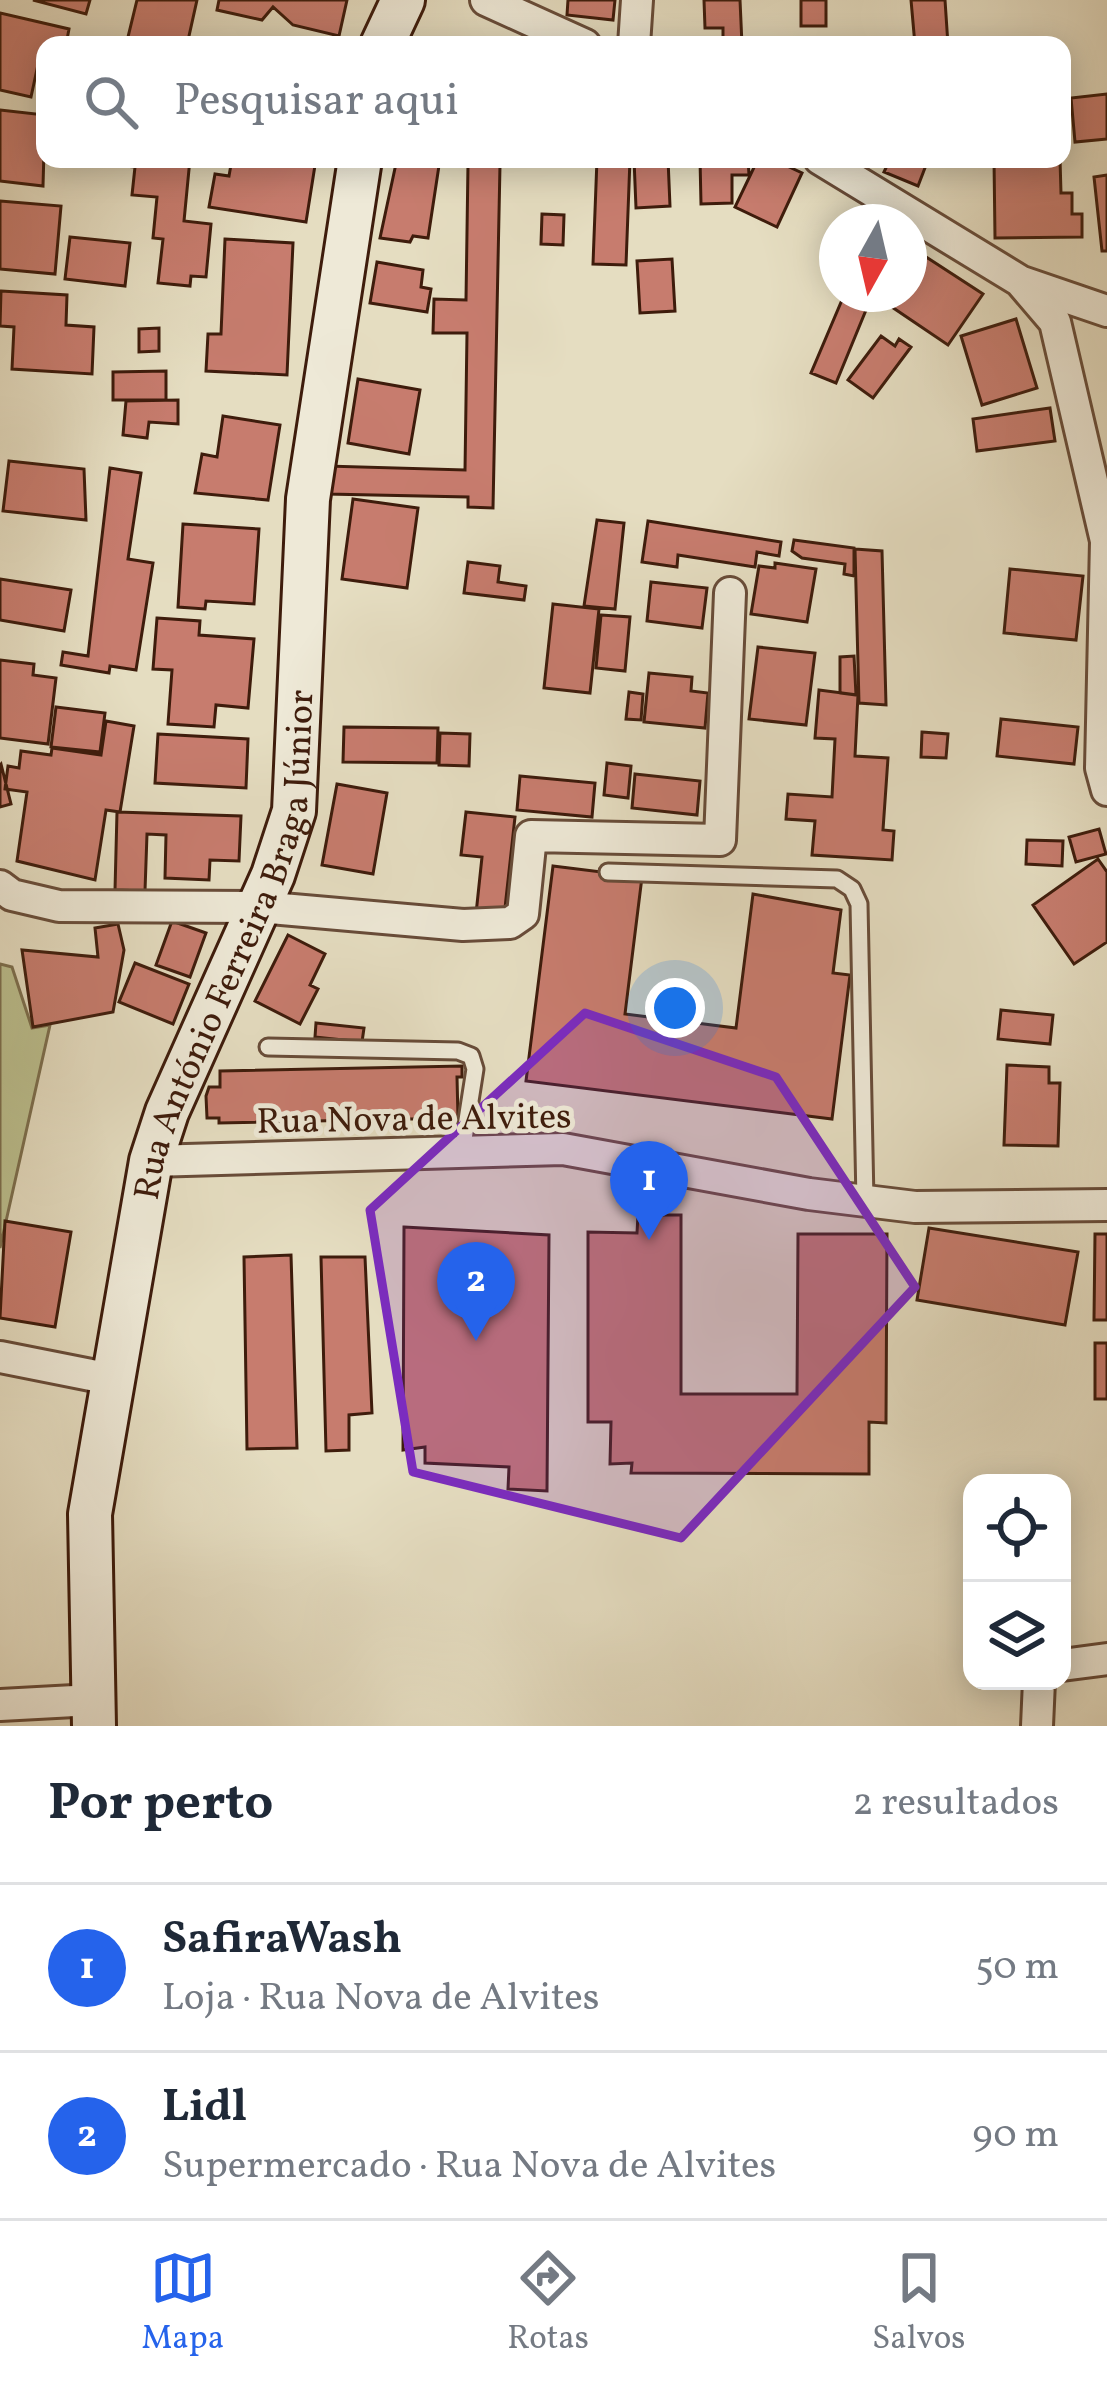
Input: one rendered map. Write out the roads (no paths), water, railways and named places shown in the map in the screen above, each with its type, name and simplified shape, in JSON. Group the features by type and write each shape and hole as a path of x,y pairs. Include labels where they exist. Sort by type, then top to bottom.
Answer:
{"street":[{"path":"386,36 403,0"},
{"path":"486,0 564,36"},
{"path":"635,36 637,0"},
{"name":"Rua António Ferreira Braga Júnior","path":"94,1713 89,1514 151,1161 167,1112 259,907 294,811 308,499 358,168"},
{"path":"835,168 1020,281 1107,311"},
{"path":"1020,281 1055,322 1106,541 1101,768 1107,790"},
{"path":"1094,488 1107,439"},
{"path":"0,886 12,895 59,906 259,907 463,926 510,923 523,914 531,836 720,839 730,592"},
{"name":"Rua Nova de Alvites","path":"151,1161 563,1149 915,1207 1107,1205"},
{"path":"0,1357 111,1379"},
{"path":"1071,1664 1107,1659"},
{"path":"1037,1726 1039,1690"},
{"path":"0,1705 94,1713"}],"lane":[{"path":"608,872 837,879 852,889 859,904 865,1201"},
{"path":"268,1047 458,1051 472,1056 476,1069 462,1152"}],"place":[{"name":"SafiraWash","path":"649,1240"},
{"name":"Lidl","path":"476,1341"}]}
